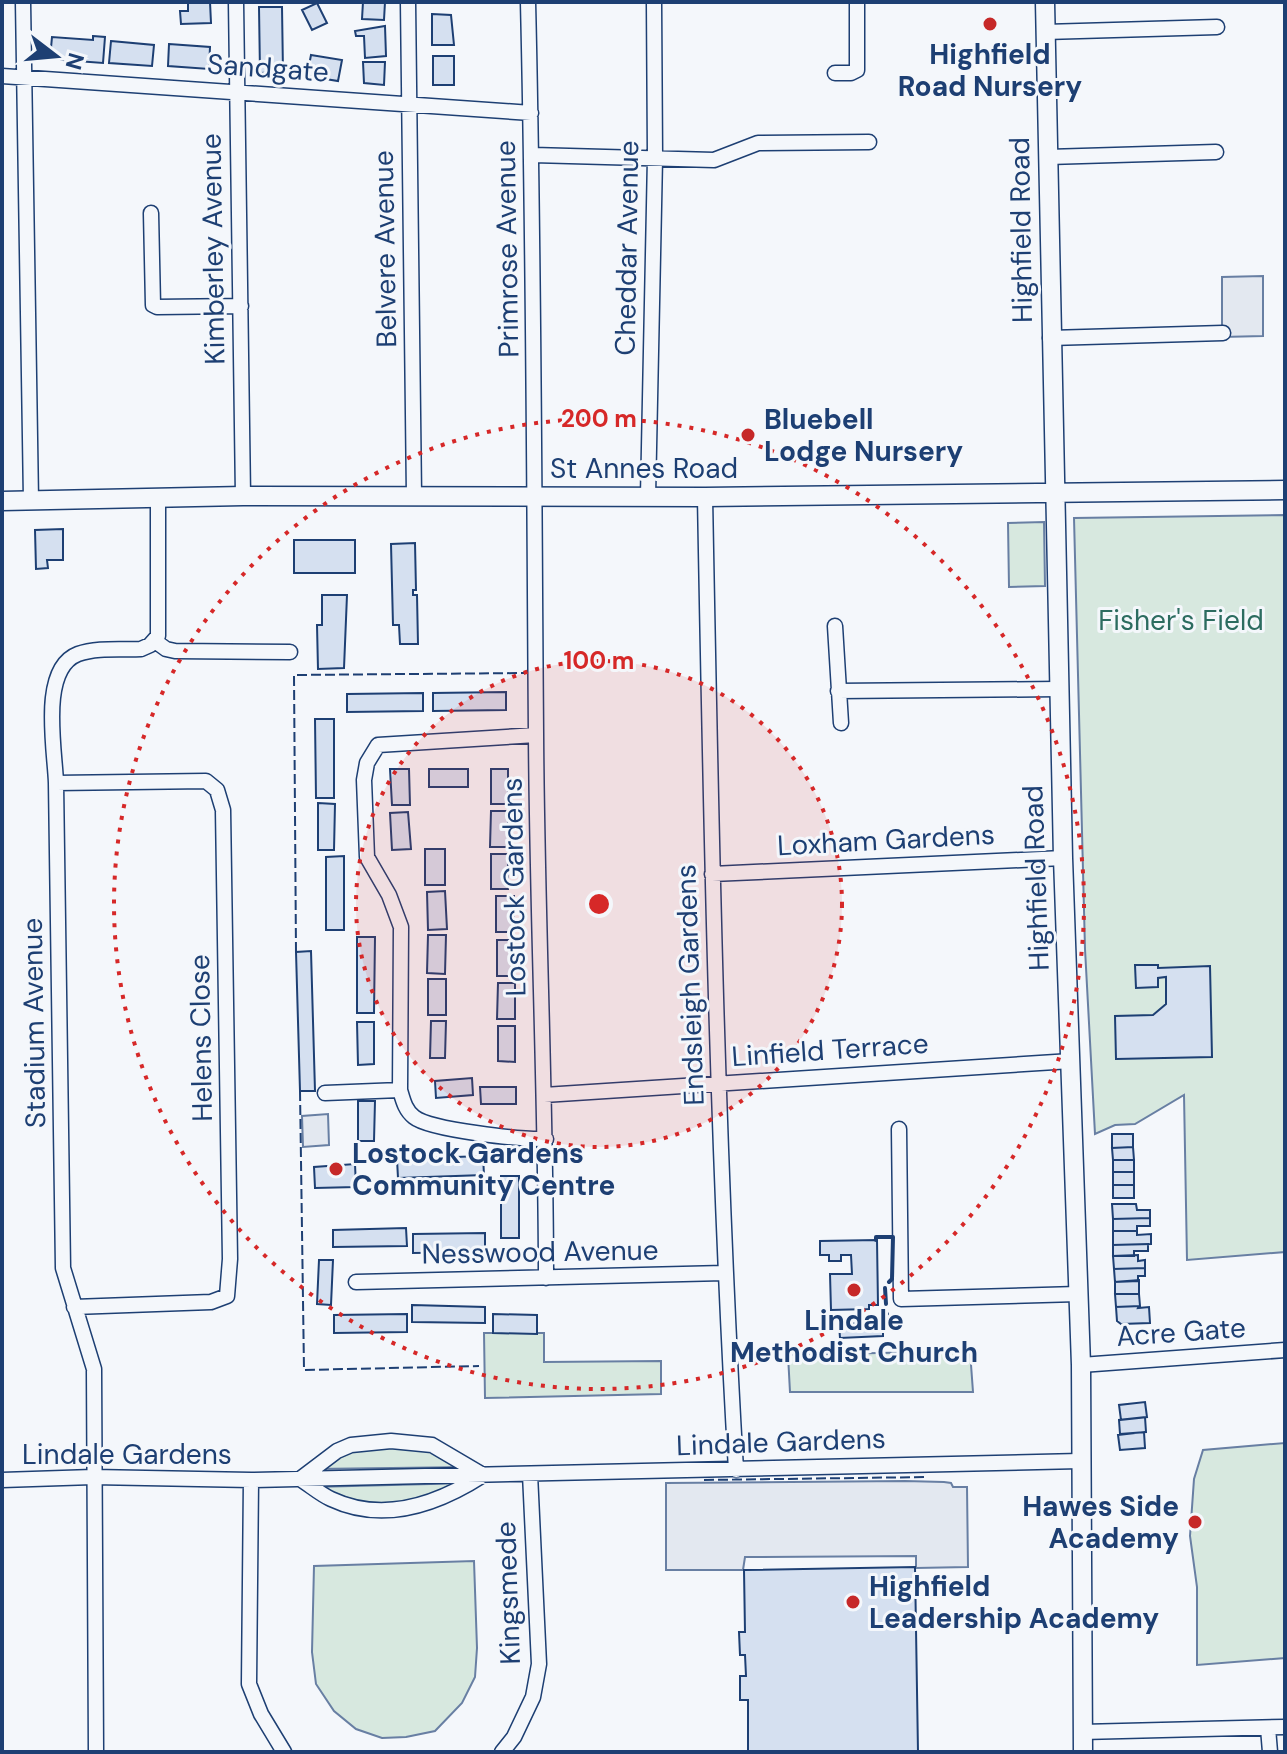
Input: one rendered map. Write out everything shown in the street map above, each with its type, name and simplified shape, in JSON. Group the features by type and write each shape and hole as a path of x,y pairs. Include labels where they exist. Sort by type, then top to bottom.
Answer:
{"street":[{"path":"23,2 31,500"},
{"name":"Kimberley Avenue","path":"236,2 243,496"},
{"name":"Belvere Avenue","path":"408,2 414,496"},
{"name":"Primrose Avenue","path":"528,2 533,155 536,495"},
{"name":"Cheddar Avenue","path":"648,496 655,158 654,2"},
{"path":"835,73 857,70 857,2"},
{"name":"Highfield Road","path":"1045,2 1058,689 1081,1365 1083,1752"},
{"path":"1045,32 1217,27"},
{"name":"Sandgate","path":"2,76 531,113"},
{"path":"533,155 714,160 758,143 869,142"},
{"path":"1048,157 1216,152"},
{"path":"151,213 153,305 241,306"},
{"path":"1050,338 1223,333"},
{"name":"St Annes Road","path":"2,501 243,496 705,497 1285,490"},
{"name":"Lostock Gardens","path":"536,495 536,735 546,1139 546,1278"},
{"name":"Endsleigh Gardens","path":"705,497 724,1273 736,1470"},
{"path":"155,641 159,633 158,498"},
{"path":"835,626 841,723"},
{"name":"Stadium Avenue","path":"96,1752 94,1369 63,1268 56,783 52,708 56,681 68,659 80,653 141,649 155,641 175,651 290,652"},
{"path":"838,691 1058,689"},
{"path":"536,735 378,745 367,763 364,780 367,857 389,895 401,927 400,1090 404,1105 416,1119 525,1140 546,1139"},
{"name":"Helens Close","path":"56,783 206,781 217,790 223,810 230,1259 227,1296 211,1302 74,1307"},
{"name":"Loxham Gardens","path":"712,874 1063,858"},
{"name":"Linfield Terrace","path":"544,1095 1071,1061"},
{"path":"325,1093 400,1090"},
{"path":"899,1129 901,1299 1078,1294"},
{"name":"Nesswood Avenue","path":"356,1282 724,1273"},
{"name":"Acre Gate","path":"1081,1365 1285,1350"},
{"path":"391,1441 432,1445 483,1475 436,1502 382,1509 348,1505 331,1499 300,1479 337,1451 351,1445 391,1441"},
{"name":"Lindale Gardens","path":"2,1480 93,1477 251,1480 1080,1461"},
{"name":"Kingsmede","path":"504,1751 533,1697 539,1664 530,1474"},
{"path":"251,1480 249,1684 261,1714 282,1751"},
{"path":"1082,1732 1285,1727"},
{"path":"1268,1728 1270,1752"}],"green space":[{"name":"Fisher's Field","path":"1285,515 1285,1252 1187,1260 1184,1095 1135,1124 1115,1125 1095,1134 1085,949 1074,518"},
{"path":"1044,522 1045,586 1009,587 1008,523"},
{"path":"484,1333 544,1333 544,1362 661,1361 661,1394 485,1398"},
{"path":"970,1351 973,1392 790,1392 788,1355"},
{"path":"410,1441 470,1467 314,1469 337,1451"},
{"name":"Hawes Side Academy","path":"1285,1443 1285,1658 1197,1665 1197,1587 1190,1536 1194,1479 1203,1450"},
{"path":"470,1483 383,1509 313,1487"},
{"path":"474,1561 475,1677 462,1703 435,1731 382,1738 356,1729 334,1711 316,1684 312,1652 314,1566"}],"shaded area":[{"path":"1263,276 1263,336 1222,337 1222,277"},
{"path":"328,1114 329,1145 303,1147 302,1116"},
{"path":"944,1482 951,1483 953,1487 967,1487 968,1567 916,1568 916,1556 745,1557 743,1570 666,1570 666,1483"}],"building":[{"path":"188,2 210,2 211,23 181,24 180,11 188,11"},
{"path":"363,2 385,2 384,20 362,19"},
{"path":"317,3 327,23 312,30 302,10"},
{"path":"259,7 282,7 283,72 260,73"},
{"path":"432,14 451,15 454,45 432,45"},
{"path":"385,26 386,56 365,58 364,36 356,36 355,31"},
{"path":"93,36 105,37 103,63 50,59 52,37 93,40"},
{"path":"111,41 154,45 152,66 109,63"},
{"path":"169,44 210,47 209,69 168,66"},
{"path":"311,55 342,60 338,81 307,76"},
{"path":"433,56 454,56 454,85 433,85"},
{"path":"363,62 385,62 384,85 364,83"},
{"path":"63,529 63,560 47,560 48,568 36,569 35,530"},
{"path":"294,540 355,540 355,573 294,573"},
{"path":"415,543 416,590 413,590 413,595 417,595 418,644 400,644 399,625 393,625 391,544"},
{"path":"322,595 347,595 344,668 318,669 317,625 322,625"},
{"path":"506,692 506,710 433,711 433,693"},
{"path":"423,693 423,711 347,712 347,694"},
{"path":"315,719 334,719 334,798 316,798"},
{"path":"390,769 409,769 410,805 392,805"},
{"path":"429,769 468,769 468,787 429,787"},
{"path":"491,769 508,769 508,804 491,804"},
{"path":"318,803 335,804 334,850 318,850"},
{"path":"491,811 508,811 508,847 490,847"},
{"path":"408,812 411,849 392,850 390,813"},
{"path":"425,849 445,849 445,885 425,885"},
{"path":"491,854 508,854 508,889 491,889"},
{"path":"344,856 344,930 326,930 326,857"},
{"path":"445,891 447,929 428,930 427,892"},
{"path":"496,896 514,896 514,932 496,932"},
{"path":"428,935 446,935 445,974 427,973"},
{"path":"357,937 375,937 374,1013 357,1013"},
{"path":"497,940 514,940 514,976 497,976"},
{"path":"311,951 315,1091 300,1091 296,952"},
{"path":"1135,965 1158,965 1158,968 1210,966 1212,1057 1116,1059 1115,1016 1153,1015 1166,1004 1166,977 1158,978 1158,987 1136,988"},
{"path":"428,979 446,979 446,1015 428,1015"},
{"path":"498,983 515,983 515,1019 497,1019"},
{"path":"431,1021 446,1021 445,1058 430,1058"},
{"path":"357,1022 374,1022 374,1064 358,1065"},
{"path":"498,1026 515,1026 515,1062 498,1061"},
{"path":"472,1078 473,1095 436,1098 435,1081"},
{"path":"480,1087 516,1087 516,1104 481,1104"},
{"path":"358,1101 375,1101 374,1141 358,1141"},
{"path":"1112,1134 1133,1134 1133,1147 1112,1148"},
{"path":"1133,1147 1134,1160 1113,1160 1112,1148"},
{"path":"483,1156 484,1175 398,1178 397,1159"},
{"path":"1113,1160 1134,1160 1134,1172 1113,1172"},
{"path":"355,1164 356,1187 315,1188 314,1167"},
{"path":"1113,1172 1134,1172 1134,1185 1113,1185"},
{"path":"501,1176 519,1176 519,1238 501,1238"},
{"path":"1113,1185 1134,1185 1134,1198 1113,1198"},
{"path":"1112,1204 1136,1204 1137,1210 1150,1210 1150,1218 1113,1219"},
{"path":"1150,1218 1150,1226 1137,1226 1137,1231 1113,1231 1113,1219"},
{"path":"406,1228 407,1246 333,1247 333,1230"},
{"path":"1113,1231 1151,1234 1151,1244 1113,1245"},
{"path":"485,1233 485,1252 413,1253 413,1234"},
{"name":"Lindale Methodist Church","path":"877,1240 878,1305 869,1305 869,1309 831,1310 830,1274 852,1274 851,1255 841,1255 841,1261 829,1261 829,1255 820,1255 820,1241"},
{"path":"1148,1244 1148,1251 1134,1251 1134,1256 1113,1256 1113,1245"},
{"path":"1138,1255 1138,1261 1145,1260 1145,1268 1114,1269 1113,1256"},
{"path":"319,1260 333,1260 331,1305 317,1304"},
{"path":"1145,1268 1145,1276 1138,1276 1138,1281 1115,1282 1114,1269"},
{"path":"1139,1280 1139,1294 1115,1294 1115,1282"},
{"path":"1115,1294 1139,1294 1140,1306 1116,1307"},
{"path":"412,1305 485,1307 485,1323 412,1322"},
{"path":"1116,1307 1149,1307 1150,1323 1121,1324 1117,1321"},
{"path":"407,1314 407,1332 334,1333 334,1315"},
{"path":"493,1314 537,1315 537,1334 493,1333"},
{"path":"883,1323 883,1336 840,1338 839,1324"},
{"path":"1145,1402 1147,1417 1121,1420 1119,1405"},
{"path":"1145,1417 1146,1432 1120,1434 1119,1420"},
{"path":"1144,1432 1145,1448 1120,1450 1118,1435"},
{"name":"Highfield Leadership Academy","path":"915,1567 918,1752 748,1752 748,1700 740,1700 740,1676 746,1676 745,1655 740,1655 739,1632 745,1632 744,1570"}],"fence":[{"path":"296,952 294,675 524,673"},
{"path":"300,1091 304,1370 479,1366"},
{"path":"704,1480 928,1477"}],"wall":[{"path":"876,1240 876,1237 893,1237 892,1279 889,1282"},
{"path":"885,1288 886,1304"},
{"path":"883,1323 886,1323 887,1314"}],"place":[{"name":"Highfield Road Nursery","path":"990,24"},
{"name":"Bluebell Lodge Nursery","path":"748,435"},
{"name":"Lostock Gardens Community Centre","path":"336,1169"},
{"name":"Lindale Methodist Church","path":"854,1290"},
{"name":"Hawes Side Academy","path":"1195,1522"},
{"name":"Highfield Leadership Academy","path":"853,1602"}]}
